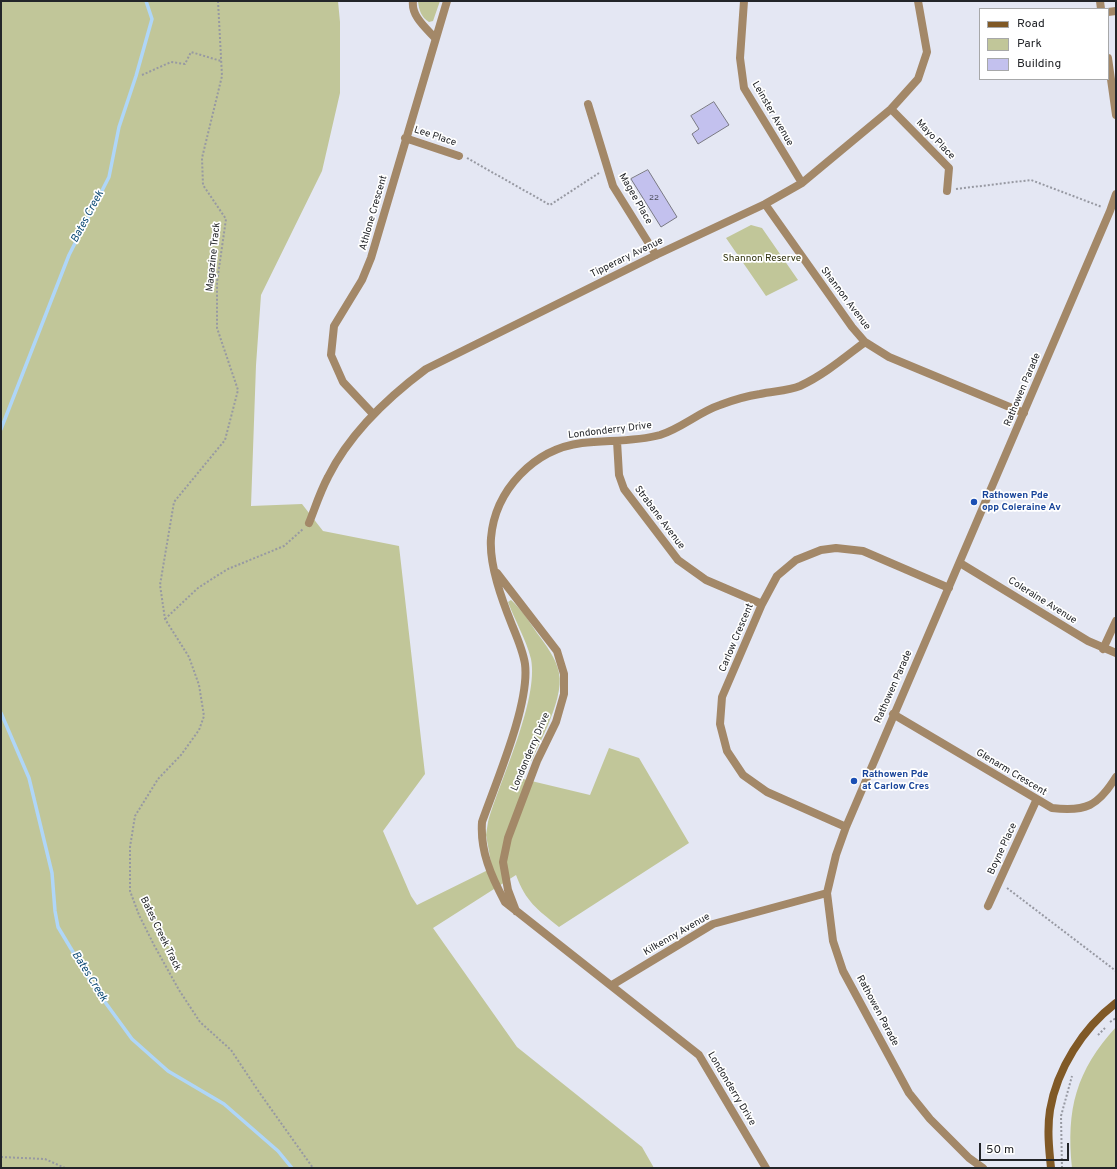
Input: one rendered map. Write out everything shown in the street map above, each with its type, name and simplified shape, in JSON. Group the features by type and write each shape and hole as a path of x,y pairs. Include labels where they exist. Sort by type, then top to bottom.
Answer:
{"street":[{"path":"413,1 412,8 418,18 435,38"},
{"name":"Athlone Crescent","path":"373,414 343,382 331,355 334,326 362,280 371,258 405,138 447,1"},
{"name":"Leinster Avenue","path":"744,1 740,58 744,88 802,183"},
{"name":"Tipperary Avenue","path":"309,523 328,477 345,449 373,414 400,389 426,369 656,255 765,204 802,183 891,109 918,78 927,52 918,1"},
{"path":"1109,65 1116,115"},
{"name":"Magee Place","path":"588,104 613,186 656,255"},
{"name":"Mayo Place","path":"891,109 949,168 947,191"},
{"name":"Lee Place","path":"405,138 458,156"},
{"name":"Rathowen Parade","path":"981,1168 930,1119 910,1093 843,971 833,941 827,893 836,855 846,827 893,714 1024,413 1116,194"},
{"name":"Shannon Avenue","path":"765,204 852,327 865,342 889,357 1024,413"},
{"name":"Londonderry Drive","path":"766,1168 699,1056 505,902 489,872 481,835 482,822 516,723 525,684 525,663 501,599 495,571 491,538 502,498 518,476 540,457 564,447 581,443 617,441 660,435 677,428 718,405 759,394 799,386 816,377 865,342"},
{"name":"Strabane Avenue","path":"617,441 619,475 624,488 678,560 706,580 762,604"},
{"name":"Carlow Crescent","path":"846,827 766,792 743,775 727,752 720,724 722,697 762,604 777,576 796,560 821,550 836,548 863,551 949,588"},
{"name":"Coleraine Avenue","path":"960,562 1088,641 1103,649 1116,653"},
{"name":"Londonderry Drive","path":"495,571 557,651 564,674 564,694 556,722 537,761 508,838 503,862 508,890 517,912"},
{"path":"1103,649 1116,621"},
{"name":"Glenarm Crescent","path":"893,714 1036,801 1052,808 1071,811 1088,806 1106,794 1116,777"},
{"name":"Boyne Place","path":"988,906 1036,801"},
{"name":"Kilkenny Avenue","path":"612,986 713,924 827,893"},
{"path":"1051,1168 1049,1133 1050,1109 1059,1082 1069,1057 1086,1031 1116,1003"}],"path":[{"name":"Magazine Track","path":"165,620 160,585 174,502 225,440 238,390 217,328 217,282 226,219 202,186 202,158 222,76 218,1"},
{"path":"142,75 171,62 185,64 191,52 221,61"},
{"path":"458,156 471,159 550,206 607,168"},
{"path":"947,191 1031,180 1110,211"},
{"path":"165,620 204,585 228,569 284,546 309,523"},
{"name":"Bates Creek Track","path":"165,620 189,657 199,685 204,716 199,730 181,755 158,779 135,816 130,846 130,891 139,915 154,945 179,990 200,1022 231,1050 259,1092 314,1168"},
{"path":"999,881 1116,971"},
{"path":"1096,1038 1116,1018"},
{"path":"1062,1168 1061,1116 1073,1075"},
{"path":"1,1156 44,1159 65,1168"}],"green space":[{"path":"1,1 338,1 340,22 340,93 322,171 261,295 256,365 251,506 302,504 323,531 399,546 425,774 383,831 411,896 417,905 492,868 486,835 488,822 524,718 532,676 531,659 508,602 511,600 525,616 556,662 560,684 553,712 523,779 590,795 609,748 639,758 689,843 559,927 538,910 528,899 516,875 433,928 517,1047 642,1147 654,1168 1,1168"},
{"path":"418,1 440,1 433,21 429,22 422,16"},
{"name":"Shannon Reserve","path":"751,225 762,228 798,280 766,296 726,238"},
{"path":"1116,1027 1116,1168 1072,1168 1071,1127 1077,1092 1091,1059"}],"building":[{"path":"714,102 729,125 698,144 692,134 699,129 691,116"},
{"path":"648,170 677,217 661,227 631,179"}],"waterway":[{"name":"Bates Creek","path":"1,429 69,255 109,177 119,127 136,76 152,19 146,1"},
{"name":"Bates Creek","path":"1,713 29,778 52,873 55,911 58,927 94,987 132,1039 168,1071 224,1104 278,1151 292,1168"}],"place":[{"name":"Rathowen Pde opp Coleraine Av","path":"974,502"},
{"name":"Rathowen Pde at Carlow Cres","path":"854,781"}]}
